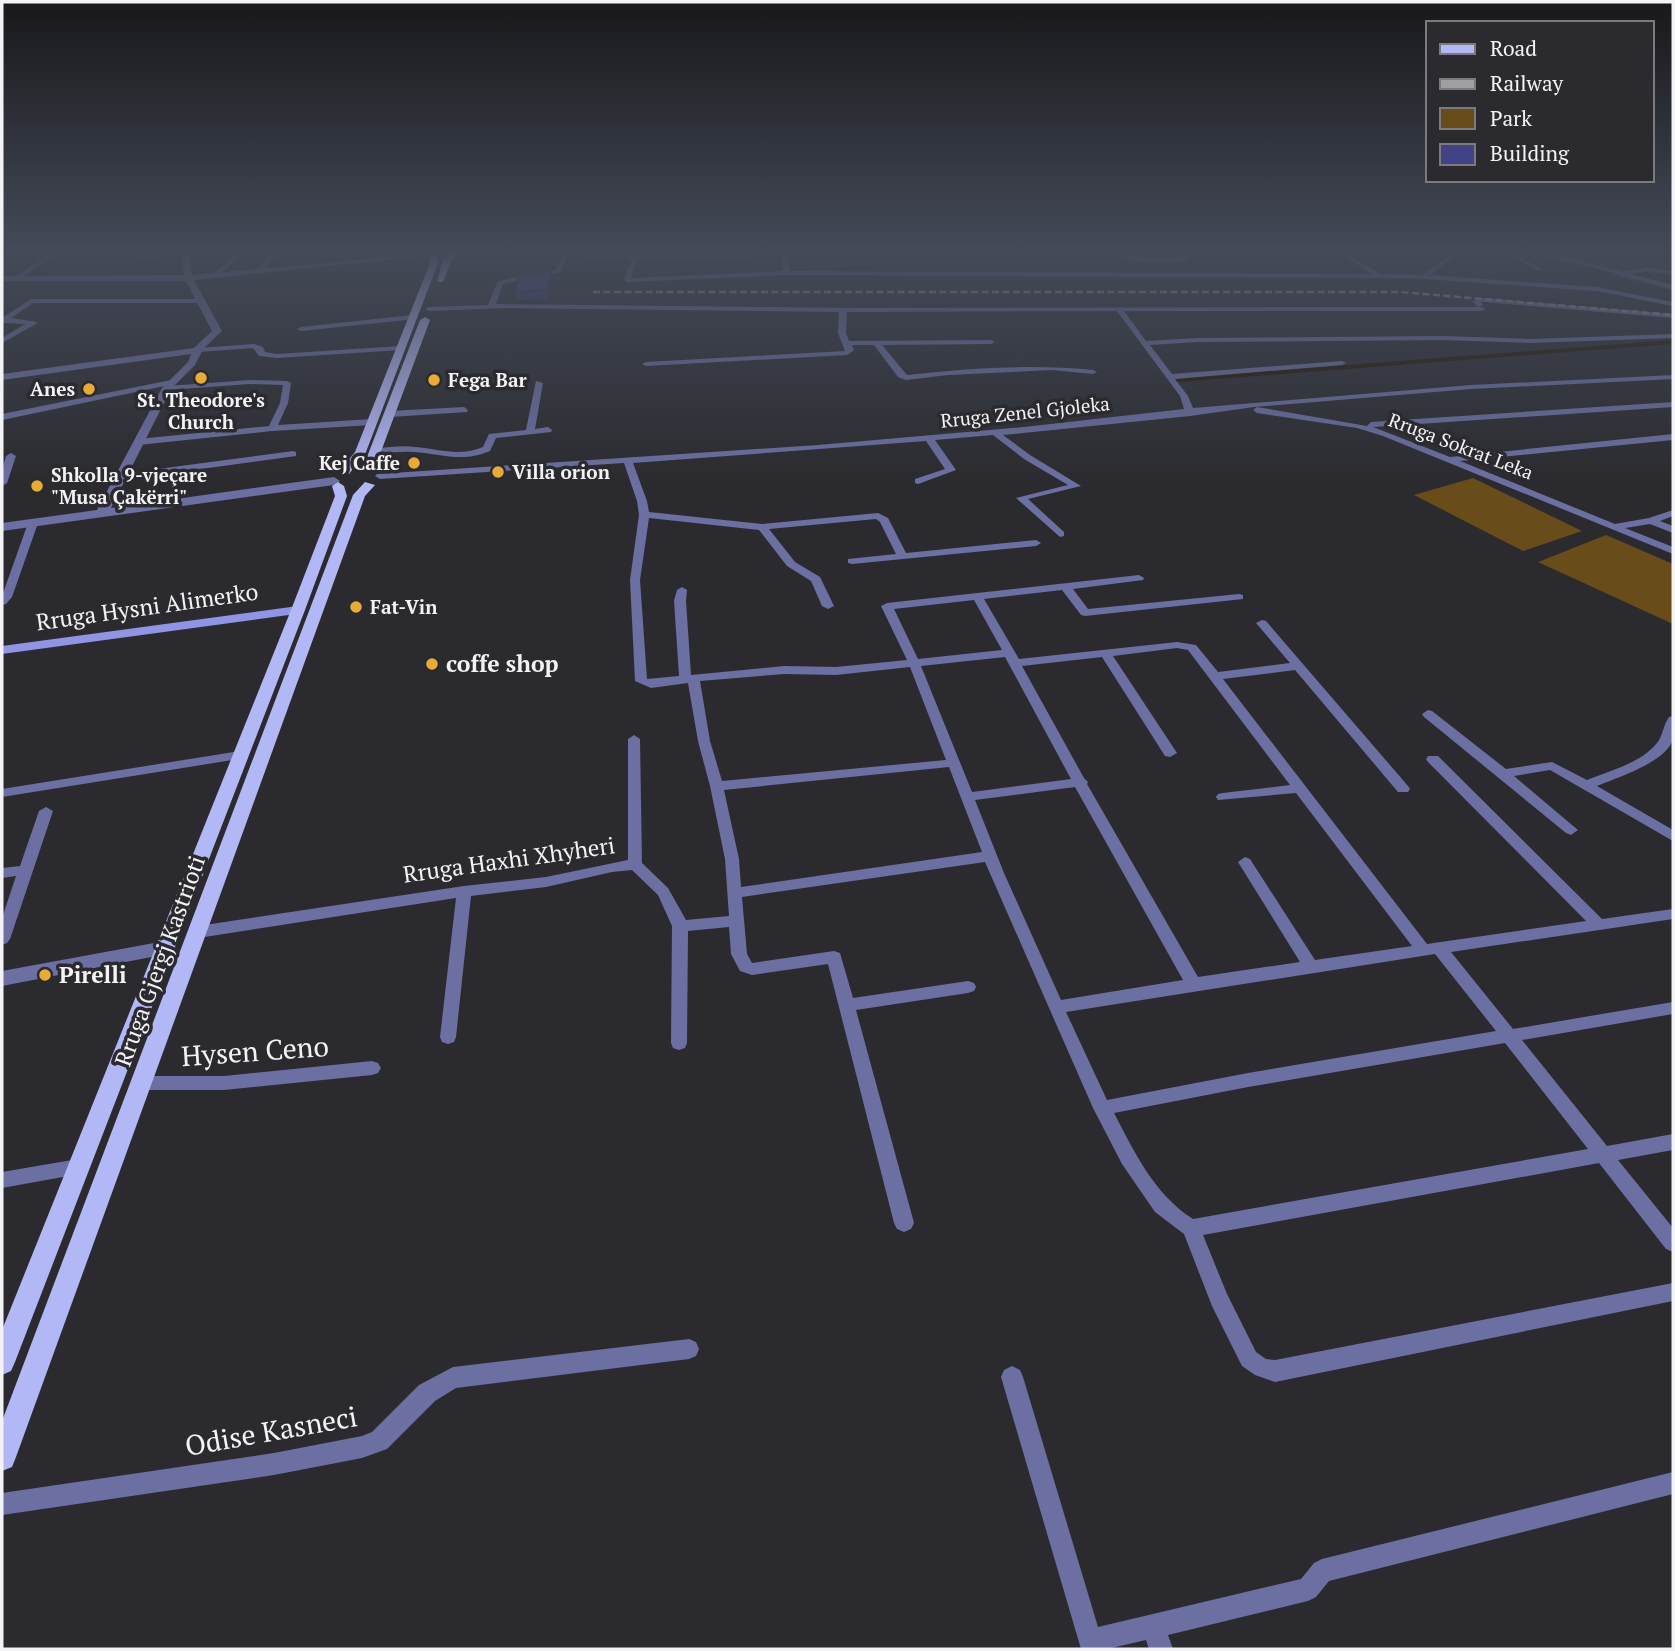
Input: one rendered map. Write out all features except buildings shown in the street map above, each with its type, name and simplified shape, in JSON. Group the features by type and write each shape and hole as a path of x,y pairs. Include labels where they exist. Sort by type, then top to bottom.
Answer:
{"main road":[{"name":"Rruga Gjergj Kastrioti","path":"2,1362 298,610 341,496 339,480 358,457 409,328"},
{"path":"375,477 372,461 422,328"},
{"path":"339,480 361,468 375,477"},
{"name":"Rruga Gjergj Kastrioti","path":"2,1457 359,495 375,477"},
{"path":"339,480 355,488 375,477"},
{"name":"Rruga Hysni Alimerko","path":"2,650 298,610"}],"street":[{"path":"2,341 22,328"},
{"path":"215,328 226,347"},
{"path":"646,364 843,354 850,352 842,328"},
{"path":"1133,328 1184,396 1190,413"},
{"path":"102,513 169,385 192,363 198,350 217,331"},
{"path":"1144,343 1443,338 1530,341 1673,336"},
{"path":"876,342 906,378 948,373 1052,368 1093,372"},
{"path":"847,343 991,342"},
{"path":"2,377 226,347 258,347 262,354 271,356 401,348"},
{"path":"1169,377 1342,363"},
{"name":"Rruga Zenel Gjoleka","path":"375,477 628,462 929,439 1228,409 1254,404 1434,390 1673,377"},
{"path":"2,417 169,385 287,383 284,404 272,428"},
{"path":"530,432 538,383"},
{"path":"1358,426 1673,404"},
{"name":"Rruga Sokrat Leka","path":"1228,409 1252,410 1358,426 1451,459 1673,551"},
{"path":"390,414 464,410"},
{"path":"138,442 272,428 372,422"},
{"path":"375,452 414,449 439,455 475,454 487,449 492,436 548,430"},
{"path":"995,433 1027,457 1076,486 1021,498 1060,534"},
{"path":"1451,459 1673,437"},
{"path":"918,481 951,470 929,439"},
{"path":"120,477 293,454"},
{"path":"2,483 11,457"},
{"path":"628,462 642,501 644,515 635,579 641,681 651,684 784,670 835,671 913,664 1106,654 1185,645 1196,651 1298,788 1431,949 1511,1036 1673,1243"},
{"path":"2,527 339,480"},
{"path":"1615,526 1651,521 1673,513"},
{"path":"644,515 762,527 878,516 884,520 902,556"},
{"path":"1651,521 1673,530"},
{"path":"2,601 7,597 33,523"},
{"path":"762,527 783,556 816,579 828,606"},
{"path":"852,561 1036,543"},
{"path":"1139,578 887,606 991,856 1102,1108 1164,1211 1191,1228 1219,1299 1249,1359 1262,1368 1275,1371 1673,1292"},
{"path":"1066,587 1084,613 1239,597"},
{"path":"682,590 680,601 689,679 717,786 737,893 739,954 746,967 752,969 834,957 904,1223"},
{"path":"977,596 1081,782 1111,842 1194,984"},
{"path":"1262,622 1403,789"},
{"path":"1106,654 1170,753"},
{"path":"1217,676 1298,666"},
{"path":"1428,714 1571,830"},
{"path":"1594,782 1658,750 1667,740 1673,720"},
{"path":"634,739 635,865"},
{"path":"2,793 240,755"},
{"path":"1433,759 1598,925"},
{"path":"717,786 952,763"},
{"path":"1503,774 1552,766 1594,782 1673,836"},
{"path":"967,797 1081,782"},
{"path":"1223,797 1298,788"},
{"path":"2,939 46,811"},
{"path":"737,893 991,856"},
{"path":"1245,862 1310,965"},
{"name":"Rruga Haxhi Xhyheri","path":"198,932 464,891 550,881 635,865 645,872 677,913 680,926 679,1043"},
{"path":"2,873 24,870"},
{"path":"448,1037 464,891"},
{"path":"1056,1007 1310,965 1673,914"},
{"path":"680,926 737,922"},
{"path":"2,979 165,948"},
{"path":"846,1005 968,987"},
{"path":"1102,1108 1248,1080 1673,1008"},
{"name":"Hysen Ceno","path":"141,1083 224,1083 372,1068"},
{"path":"1191,1228 1673,1142"},
{"path":"2,1180 78,1167"},
{"name":"Odise Kasneci","path":"2,1504 274,1464 362,1447 379,1441 427,1393 453,1378 689,1349"},
{"path":"1012,1377 1090,1641 1308,1588 1322,1571 1673,1483"},
{"path":"1153,1626 1161,1649"}],"green space":[{"path":"1473,478 1582,531 1523,551 1414,495"},
{"path":"1606,535 1673,564 1673,624 1538,562"}],"waterway":[{"path":"1177,380 1673,342"}],"place":[{"name":"St. Theodore's Church","path":"201,378"},
{"name":"Fega Bar","path":"434,380"},
{"name":"Anes","path":"89,389"},
{"name":"Kej Caffe","path":"414,463"},
{"name":"Villa orion","path":"498,472"},
{"name":"Shkolla 9-vjeçare \"Musa Çakërri\"","path":"37,486"},
{"name":"Fat-Vin","path":"356,607"},
{"name":"coffe shop","path":"432,664"},
{"name":"Pirelli","path":"45,975"}]}
